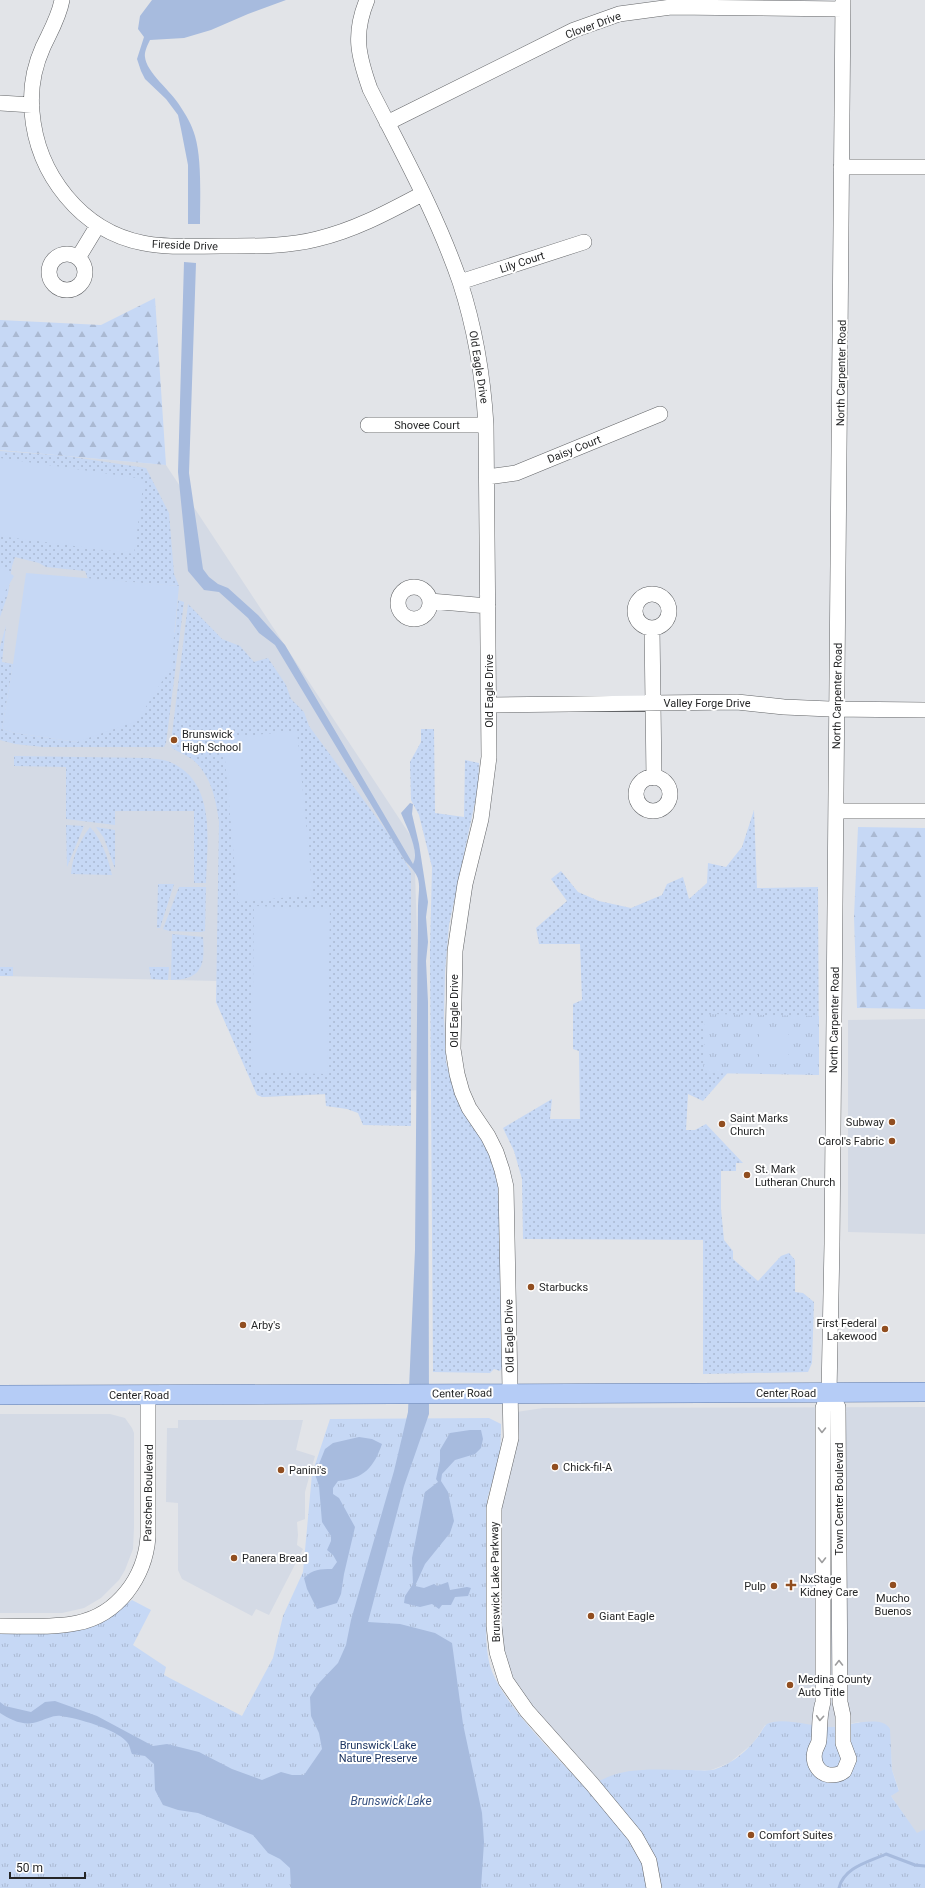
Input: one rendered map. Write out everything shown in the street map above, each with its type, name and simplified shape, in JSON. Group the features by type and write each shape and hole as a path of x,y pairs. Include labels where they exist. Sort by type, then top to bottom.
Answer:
{"main road":[{"name":"Center Road","path":"0,1395 343,1396 510,1393 925,1392"}],"street":[{"name":"Fireside Drive","path":"62,0 56,22 42,48 37,65 33,85 32,105 35,133 48,170 70,202 98,225 124,238 161,246 258,246 287,244 316,240 343,232 370,222 422,194"},
{"name":"Old Eagle Drive","path":"368,0 361,16 358,33 359,52 370,89 444,238 460,282 471,320 479,357 486,425 489,757 481,819 461,906 455,951 453,1049 457,1074 462,1092 496,1152 506,1188 510,1393"},
{"name":"Clover Drive","path":"387,123 574,30 619,14 671,7 843,4"},
{"name":"North Carpenter Road","path":"830,1393 838,709 843,4"},
{"path":"0,103 32,105"},
{"path":"841,167 925,167"},
{"path":"78,258 98,225"},
{"name":"Lily Court","path":"460,282 584,242"},
{"name":"Daisy Court","path":"487,477 516,473 660,414"},
{"name":"Shovee Court","path":"368,425 486,425"},
{"path":"430,601 488,606"},
{"path":"652,628 654,778"},
{"name":"Valley Forge Drive","path":"489,705 737,702 784,707 925,710"},
{"path":"836,811 925,811"},
{"name":"Brunswick Lake Parkway","path":"510,1393 511,1438 494,1508 494,1626 497,1652 506,1680 527,1711 592,1784 635,1836 649,1861 654,1888"},
{"name":"Town Center Boulevard","path":"830,1393 838,1407 840,1702 843,1716 843,1743 849,1759 844,1771 832,1775 820,1771 815,1765 814,1759 819,1742 819,1715 823,1702 823,1408 830,1393"},
{"name":"Parschen Boulevard","path":"0,1626 79,1623 107,1610 125,1595 135,1582 144,1559 148,1537 148,1395"}],"shaded area":[{"name":"Brunswick High School","path":"0,450 166,465 414,841 422,1090 262,1097 218,981 0,976"},
{"path":"925,1019 925,1234 848,1232 848,1020"},
{"path":"925,1407 925,1829 917,1834 891,1796 899,1790 892,1770 891,1752 859,1722 833,1727 765,1725 754,1742 745,1750 729,1763 711,1770 650,1770 592,1784 506,1681 494,1626 494,1508 510,1413 543,1408"},
{"path":"0,1414 110,1414 125,1418 132,1428 134,1433 133,1549 125,1570 119,1580 101,1598 84,1608 62,1613 0,1613"},
{"path":"178,1420 303,1420 296,1450 315,1456 305,1492 305,1519 297,1522 297,1545 303,1549 269,1615 256,1609 252,1616 182,1579 178,1570 178,1503 166,1502 167,1428 178,1428"}],"green space":[{"path":"155,298 166,465 0,450 0,320 101,325"},
{"path":"0,451 66,456 146,468 169,513 174,574 179,586 88,579 85,571 46,567 39,563 15,557 12,566 8,594 0,617"},
{"path":"0,458 144,479 134,554 0,536"},
{"path":"0,566 14,576 0,600"},
{"path":"26,573 179,586 171,667 137,721 77,742 15,733 2,729"},
{"path":"178,600 184,602 166,743 164,747 43,747 15,744 0,740 0,647 6,625 2,662 13,664 2,729 15,733 77,742 175,632"},
{"path":"188,604 222,639 240,646 254,662 268,658 286,685 291,699 304,712 309,726 390,836 411,872 411,1126 363,1125 358,1113 347,1109 326,1106 325,1094 262,1097 257,1095 216,1002 218,813 212,788 204,772 192,759 172,748 171,742"},
{"path":"421,729 434,729 435,813 464,817 465,760 479,763 478,788 449,925 445,972 444,1016 446,1062 455,1093 472,1124 486,1143 500,1189 502,1368 500,1371 494,1369 490,1373 433,1372 430,951 432,867 419,815 411,800 410,762 421,742"},
{"path":"297,731 313,895 238,902 223,738"},
{"path":"14,756 148,758 170,762 185,771 196,783 206,814 206,883 194,883 194,811 115,811 115,825 66,819 66,767 14,766"},
{"path":"754,810 757,888 818,887 819,1075 731,1069 703,1101 688,1094 686,1130 695,1130 706,1124 743,1163 736,1163 736,1171 721,1171 721,1209 724,1240 733,1251 733,1259 758,1281 781,1256 789,1253 795,1260 795,1292 803,1293 814,1302 812,1363 808,1372 703,1374 703,1240 523,1239 522,1179 514,1151 503,1128 552,1099 550,1119 580,1119 579,1051 573,1049 573,1004 582,1000 580,944 539,944 536,928 567,901 551,879 561,871 578,892 599,901 631,908 662,895 667,884 683,877 689,899 707,883 708,863 726,867 742,847"},
{"path":"66,825 84,826 67,867"},
{"path":"90,827 104,850 112,875 71,874 77,849"},
{"path":"96,827 115,830 115,869 104,838"},
{"path":"858,827 925,828 925,1009 857,1008 854,917"},
{"path":"158,884 174,884 160,928 157,928"},
{"path":"179,887 206,887 205,931 169,931 163,929"},
{"path":"254,906 330,909 327,1074 252,1072"},
{"path":"172,934 203,937 204,947 202,962 200,969 196,974 182,979 171,980"},
{"path":"0,967 13,967 13,976 0,976"},
{"path":"149,967 169,967 168,980 151,979"},
{"path":"705,1014 819,1016 819,1075 703,1073"},
{"path":"759,1031 788,1031 788,1064 759,1064"},
{"name":"Brunswick Lake Nature Preserve","path":"489,1418 501,1424 501,1440 497,1466 487,1500 487,1652 490,1666 497,1681 507,1698 532,1731 587,1790 610,1776 622,1773 648,1770 712,1770 718,1768 731,1762 742,1753 752,1744 767,1724 773,1722 781,1721 833,1727 864,1722 880,1722 890,1729 892,1770 899,1791 891,1796 917,1833 925,1829 925,1888 0,1888 0,1633 107,1618 132,1600 151,1610 133,1645 166,1667 164,1675 242,1716 273,1658 283,1616 303,1572 312,1474 330,1419"}],"water":[{"path":"152,0 286,0 211,30 184,38 150,40 146,48 146,63 154,75 176,100 189,120 195,136 200,168 200,224 188,224 188,165 178,115 166,99 145,79 137,59 144,37 138,29 140,16"},
{"name":"Brunswick Lake","path":"184,262 196,263 189,473 203,569 209,577 218,584 228,588 258,615 285,645 413,864 415,859 414,846 401,813 410,803 413,804 412,814 419,844 428,902 426,917 428,942 426,961 428,1002 429,1414 404,1486 368,1622 400,1624 435,1633 452,1643 463,1724 482,1813 484,1842 481,1888 291,1888 290,1868 280,1859 268,1853 253,1835 198,1813 178,1810 163,1805 155,1790 154,1764 145,1756 132,1754 126,1741 113,1732 105,1728 68,1717 55,1716 35,1723 24,1723 14,1721 0,1713 0,1702 5,1706 31,1712 45,1702 55,1701 97,1716 153,1746 167,1744 199,1752 232,1769 262,1780 281,1772 292,1775 304,1775 322,1749 319,1733 311,1716 310,1697 319,1683 338,1663 346,1645 351,1620 394,1471 408,1412 415,1250 419,881 415,872 405,861 275,645 259,633 248,618 219,592 204,590 188,571 178,472"},
{"path":"481,1430 483,1439 481,1448 475,1454 455,1460 442,1474 441,1481 448,1492 454,1521 450,1533 425,1564 415,1586 424,1588 434,1584 437,1586 448,1582 450,1590 467,1587 471,1588 468,1596 455,1597 451,1605 442,1605 439,1609 432,1604 420,1607 404,1603 405,1596 413,1584 412,1558 425,1492 438,1482 436,1479 440,1461 440,1450 450,1433"},
{"path":"359,1437 372,1439 382,1444 375,1459 367,1470 355,1478 338,1481 333,1488 333,1494 339,1498 355,1527 341,1594 337,1603 317,1609 307,1589 304,1578 317,1570 332,1569 337,1562 333,1555 327,1550 331,1541 331,1536 322,1522 319,1486 315,1474 325,1449 333,1443"}],"waterway":[{"path":"839,1888 846,1875 852,1870 886,1854 915,1865 925,1866"}],"place":[{"name":"Brunswick High School","path":"174,740"},
{"name":"Subway","path":"892,1122"},
{"name":"Saint Marks Church","path":"722,1124"},
{"name":"Carol's Fabric","path":"892,1141"},
{"name":"St. Mark Lutheran Church","path":"747,1175"},
{"name":"Starbucks","path":"531,1287"},
{"name":"Arby's","path":"243,1325"},
{"name":"First Federal Lakewood","path":"885,1329"},
{"name":"Chick-fil-A","path":"555,1467"},
{"name":"Panini's","path":"281,1470"},
{"name":"Panera Bread","path":"234,1558"},
{"name":"NxStage Kidney Care","path":"791,1585"},
{"name":"Mucho Buenos","path":"893,1585"},
{"name":"Pulp","path":"774,1586"},
{"name":"Giant Eagle","path":"591,1616"},
{"name":"Medina County Auto Title","path":"790,1685"},
{"name":"Comfort Suites","path":"751,1835"}]}
